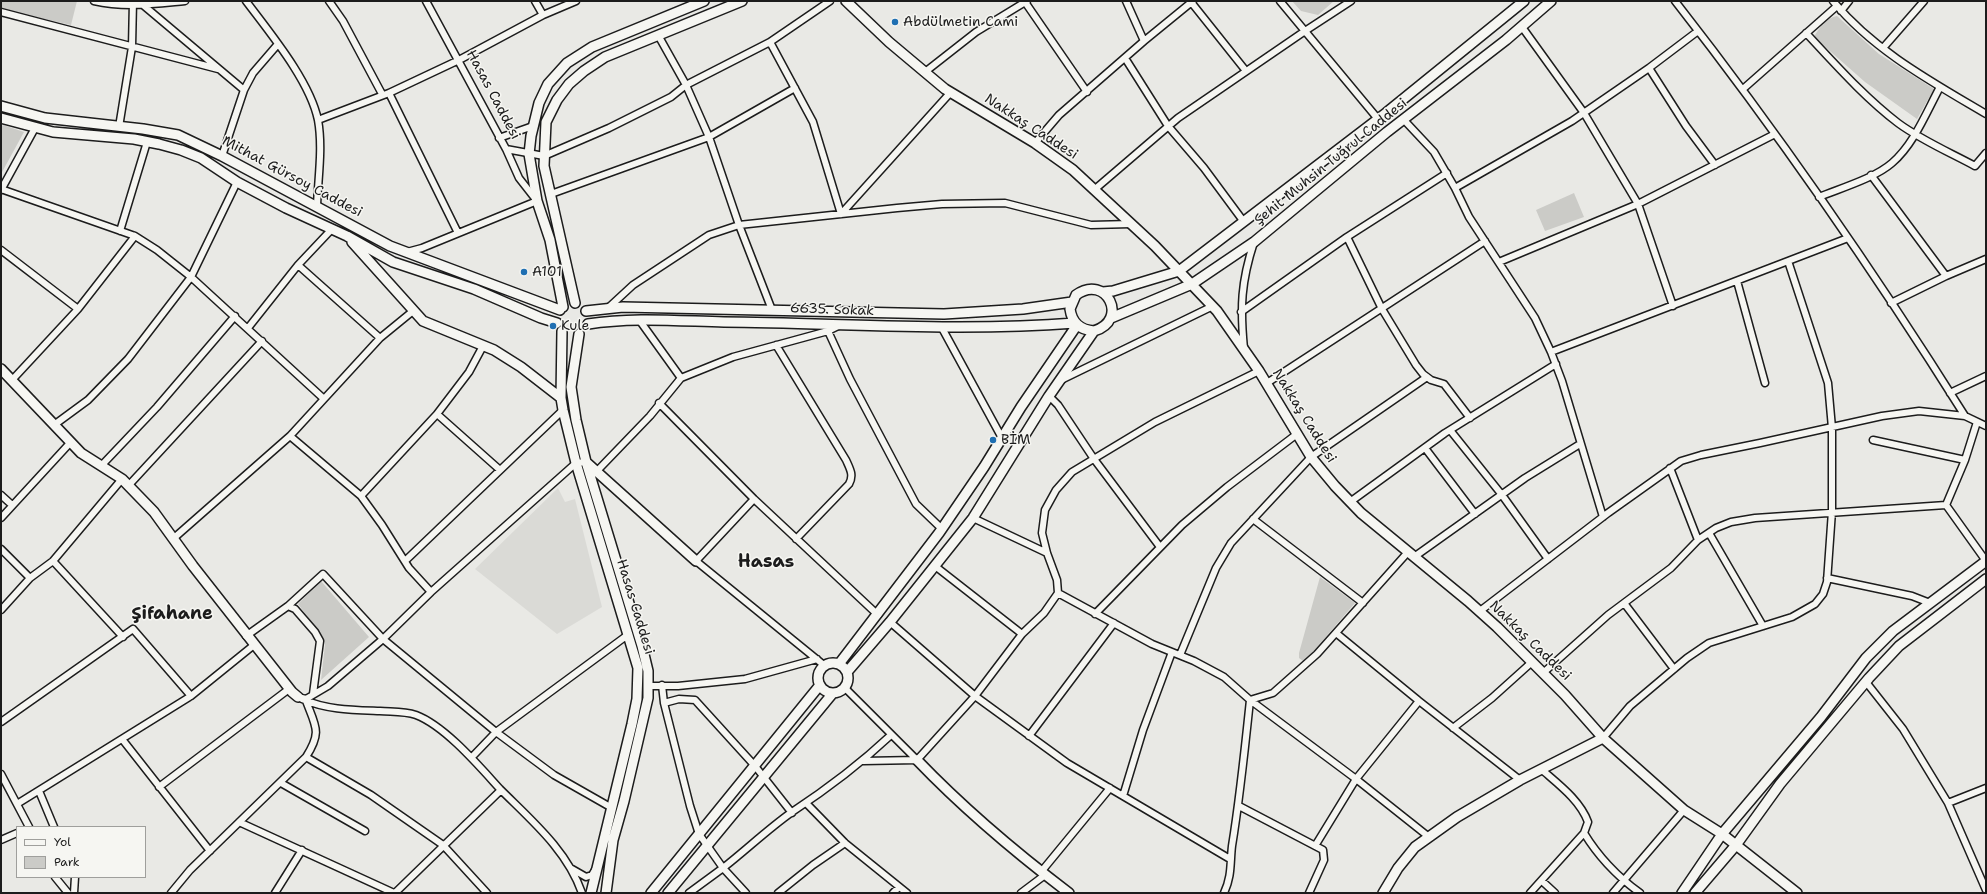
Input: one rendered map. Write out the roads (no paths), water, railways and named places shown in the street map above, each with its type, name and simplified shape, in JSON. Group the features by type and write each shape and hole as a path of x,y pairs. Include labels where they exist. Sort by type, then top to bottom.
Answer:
{"main road":[{"path":"704,1 592,47 567,63 548,84 539,103 533,126 529,154 537,201 550,240 561,308 560,327 570,334 579,334 588,324 586,311 575,304 544,166 546,122 557,100 569,84 584,70 605,57 742,1"},
{"name":"Nakkaş Caddesi","path":"846,1 889,42 925,72 951,92 1036,143 1073,170 1131,224 1180,271 1213,306 1267,383 1311,457 1350,502 1411,555 1480,611 1543,673 1603,738 1684,810 1722,834 1797,893"},
{"name":"Şehit Muhsin Tuğrul Caddesi","path":"1103,292 1113,291 1180,271 1378,119 1524,1"},
{"name":"Şehit Muhsin Tuğrul Caddesi","path":"1111,318 1192,284 1254,242 1404,120 1522,27 1551,1"},
{"name":"Mithat Gürsoy Caddesi","path":"1,106 45,118 178,135 222,156 390,246 561,308"},
{"name":"Mithat Gürsoy Caddesi","path":"1,118 35,128 147,142 181,150 201,158 237,182 331,230 347,236 393,262 474,290 560,327"},
{"name":"Mithat Gürsoy Caddesi","path":"347,236 423,321 494,350 521,367 561,398"},
{"path":"1096,289 1103,292 1112,304 1111,318 1101,329 1094,331 1087,330 1076,324 1070,309 1072,302 1082,291 1096,289"},
{"name":"6635. Sokak","path":"586,311 623,307 959,313 1023,310 1072,302"},
{"path":"561,308 575,304"},
{"name":"6635. Sokak","path":"588,324 601,322 640,321 997,328 1076,324"},
{"path":"839,664 878,615 942,529 1076,324"},
{"name":"Hasas Caddesi","path":"560,327 561,398 563,410 576,463 629,634 638,668 637,699 612,808 595,870 591,893"},
{"path":"847,672 890,622 973,518 1049,396 1094,331"},
{"name":"Hasas Caddesi","path":"579,334 572,387 576,420 586,462 642,646 648,671 649,686 642,729 613,840 606,893"},
{"path":"1,369 13,379 70,443 125,482 154,512 246,636 289,689 302,699"},
{"path":"586,462 696,561"},
{"path":"1682,893 1722,834 1821,717 1866,658 1893,631 1986,561"},
{"path":"1695,893 1736,845 1780,784 1866,682 1899,646 1986,579"},
{"path":"832,663 839,664 847,672 848,680 845,688 840,692 833,693 825,691 820,685 819,672 825,666 832,663"},
{"path":"651,893 820,685"},
{"path":"668,893 833,693"},
{"path":"1383,893 1398,868 1415,847 1457,817 1520,780 1603,738"},
{"path":"917,760 950,795 1068,893"}],"street":[{"path":"94,1 114,5 143,5 185,1"},
{"path":"246,1 278,44 305,85 318,120 320,153 317,206"},
{"path":"329,1 343,22 382,94"},
{"name":"Hasas Caddesi","path":"426,1 506,149 519,178 537,201"},
{"path":"535,1 543,15"},
{"path":"318,120 382,94 390,93 458,60 543,15 576,1"},
{"path":"506,149 544,156 671,97 686,85 770,42 830,1"},
{"path":"1126,1 1144,41"},
{"path":"1280,1 1378,119"},
{"path":"1094,190 1168,126 1305,30 1351,1"},
{"path":"1675,1 1744,89 1848,238 1965,416"},
{"path":"1744,89 1837,6 1849,1"},
{"path":"1883,48 1924,1"},
{"path":"925,72 976,32 1026,2 1087,92"},
{"path":"1036,143 1059,115 1144,41 1192,2 1246,71"},
{"path":"119,127 132,47 134,4"},
{"path":"143,5 244,90"},
{"path":"1837,6 1849,21 1883,48 1940,87 1986,114"},
{"path":"1,12 218,69"},
{"path":"1522,27 1584,114 1638,204 1673,306"},
{"path":"1455,188 1584,114 1650,68 1698,31"},
{"path":"1806,34 1854,83 1897,122 1914,134 1975,166 1986,153"},
{"path":"658,35 686,85 709,137 739,225 772,310"},
{"path":"770,42 813,122 841,214"},
{"path":"222,156 244,90 253,73 278,44"},
{"path":"1125,58 1168,126 1204,168 1244,222"},
{"path":"1650,68 1686,126 1715,165"},
{"path":"1819,197 1871,175 1891,164 1903,152 1940,87"},
{"path":"551,194 709,137 795,88"},
{"path":"841,214 951,92"},
{"path":"390,93 458,233"},
{"path":"1404,120 1434,152 1485,242 1535,318 1552,352 1603,517"},
{"path":"500,138 533,126"},
{"path":"35,128 1,190 135,236 157,250 191,277 235,316 324,399"},
{"path":"1499,262 1638,204 1775,134"},
{"path":"120,231 147,142"},
{"path":"1241,312 1347,237 1446,174"},
{"path":"1871,175 1946,276"},
{"path":"54,425 88,400 128,359 191,277 237,182"},
{"path":"407,252 422,248 537,201"},
{"path":"607,309 633,285 709,235 739,225 942,204 1005,203 1091,225 1131,224"},
{"path":"248,328 298,265 331,230"},
{"path":"13,379 78,309 135,236"},
{"path":"1347,237 1382,309 1416,365 1427,377 1444,384 1470,418"},
{"path":"1552,352 1848,238"},
{"path":"1244,350 1241,312 1246,268 1254,242"},
{"path":"1267,383 1485,242"},
{"path":"1,250 78,309"},
{"path":"1891,303 1946,276 1986,259"},
{"path":"1603,738 1630,706 1674,669 1709,643 1792,617 1810,607 1823,594 1827,578 1832,511 1832,428 1828,383 1788,261"},
{"path":"298,265 380,338"},
{"path":"1737,281 1765,383"},
{"path":"1060,381 1213,306"},
{"path":"174,538 290,436 380,338 413,311"},
{"path":"101,466 157,407 235,316"},
{"path":"640,321 681,378"},
{"path":"597,471 650,416 659,403 681,378 733,357 828,331 843,324"},
{"path":"942,328 1002,438"},
{"path":"828,331 850,379 916,504 942,529"},
{"path":"1,610 30,578 53,561 125,482 262,341"},
{"path":"776,345 852,472 852,479 849,484 796,538"},
{"path":"361,496 437,414 469,372 482,346"},
{"path":"1350,502 1450,430 1556,364"},
{"path":"863,761 917,760 975,696 1022,634 1044,613 1058,593 1057,580 1047,553 1042,533 1045,510 1056,490 1072,472 1154,422 1259,371"},
{"path":"1950,393 1986,376"},
{"path":"1180,655 1216,568 1231,543 1311,457 1427,377"},
{"path":"1049,396 1058,405 1094,459 1160,547"},
{"path":"659,403 754,499 878,615"},
{"path":"405,561 563,410"},
{"path":"1480,611 1670,468 1681,461 1700,454 1832,428 1882,416 1919,411 1965,416 1986,426"},
{"path":"437,414 500,470"},
{"path":"1946,505 1965,460 1977,422"},
{"path":"1450,430 1502,495 1548,559"},
{"path":"1095,614 1182,525 1227,487 1297,434"},
{"path":"290,436 361,496 405,561 431,592"},
{"path":"1872,440 1965,460"},
{"path":"1,518 70,443"},
{"path":"1250,700 1273,693 1317,654 1363,603 1411,555 1580,444"},
{"path":"1425,448 1475,514"},
{"path":"302,699 306,699 328,686 383,639 431,592 576,463 586,462"},
{"path":"1670,468 1698,540"},
{"path":"1,495 12,505"},
{"path":"754,499 696,561 825,666"},
{"path":"1543,673 1608,614 1671,568 1698,540 1731,522 1755,518 1832,511 1946,505"},
{"path":"1946,505 1986,561"},
{"path":"973,518 1047,553"},
{"path":"1253,519 1363,603"},
{"path":"1709,533 1764,626"},
{"path":"1,549 30,578"},
{"path":"53,561 123,637"},
{"path":"935,566 1022,634"},
{"path":"246,636 288,606 323,574 383,639 496,732 554,775 612,808"},
{"path":"1827,578 1912,596 1930,603"},
{"path":"1058,593 1095,614 1224,677 1250,700 1356,779 1429,837"},
{"path":"1624,603 1674,669"},
{"path":"288,606 295,609 315,632 320,641 313,694"},
{"path":"890,622 975,696 1028,736 1067,763 1230,858"},
{"path":"1028,736 1114,623"},
{"path":"1,722 133,629 190,696"},
{"path":"1336,633 1419,701 1520,780"},
{"path":"472,757 496,732 629,634"},
{"path":"17,804 190,696 254,645"},
{"path":"1123,796 1143,730 1172,652"},
{"path":"649,686 678,686 745,679 817,660"},
{"path":"1453,728 1492,698 1532,662"},
{"path":"1866,682 1903,729 1948,803 1986,890"},
{"path":"662,685 664,703 690,806 699,834 706,846 723,868 746,893"},
{"path":"845,688 917,760"},
{"path":"159,787 289,689"},
{"path":"172,893 210,851 306,757 315,743 317,735 315,723 302,699"},
{"path":"302,699 319,706 342,710 403,712 415,715 434,725 472,757 501,790 518,805 547,837 569,867 578,882 582,893"},
{"path":"664,703 679,699 695,700 755,766 792,813"},
{"path":"1224,893 1230,880 1230,858 1239,806 1250,700"},
{"path":"1315,846 1356,779 1419,701"},
{"path":"689,893 792,813 807,804 863,761 891,735"},
{"path":"122,739 210,851"},
{"path":"306,757 371,795 443,845 487,893"},
{"path":"1530,893 1584,833 1588,822 1581,808 1541,769"},
{"path":"1,774 28,826"},
{"path":"281,783 365,831"},
{"path":"1021,893 1043,873 1110,788"},
{"path":"1948,803 1986,788"},
{"path":"239,822 394,893 501,790"},
{"path":"39,791 54,826"},
{"path":"807,804 845,843 907,893"},
{"path":"1239,806 1323,850 1324,855 1317,879 1309,893"},
{"path":"1613,893 1684,810"},
{"path":"1,840 16,833"},
{"path":"1584,833 1591,844 1624,881 1640,893"},
{"path":"778,893 813,865 845,843"},
{"path":"275,893 302,850"},
{"path":"569,867 586,877 592,875 595,870"},
{"path":"56,878 68,893"},
{"path":"74,893 75,878"},
{"path":"1542,881 1555,893"},
{"path":"893,893 899,887"}],"place":[{"name":"Abdülmetin Cami","path":"895,22"},
{"name":"A101","path":"524,272"},
{"name":"Kule","path":"553,326"},
{"name":"BİM","path":"993,440"}],"district":[{"name":"Hasas","path":"766,562"},
{"name":"Şifahane","path":"172,614"}]}
